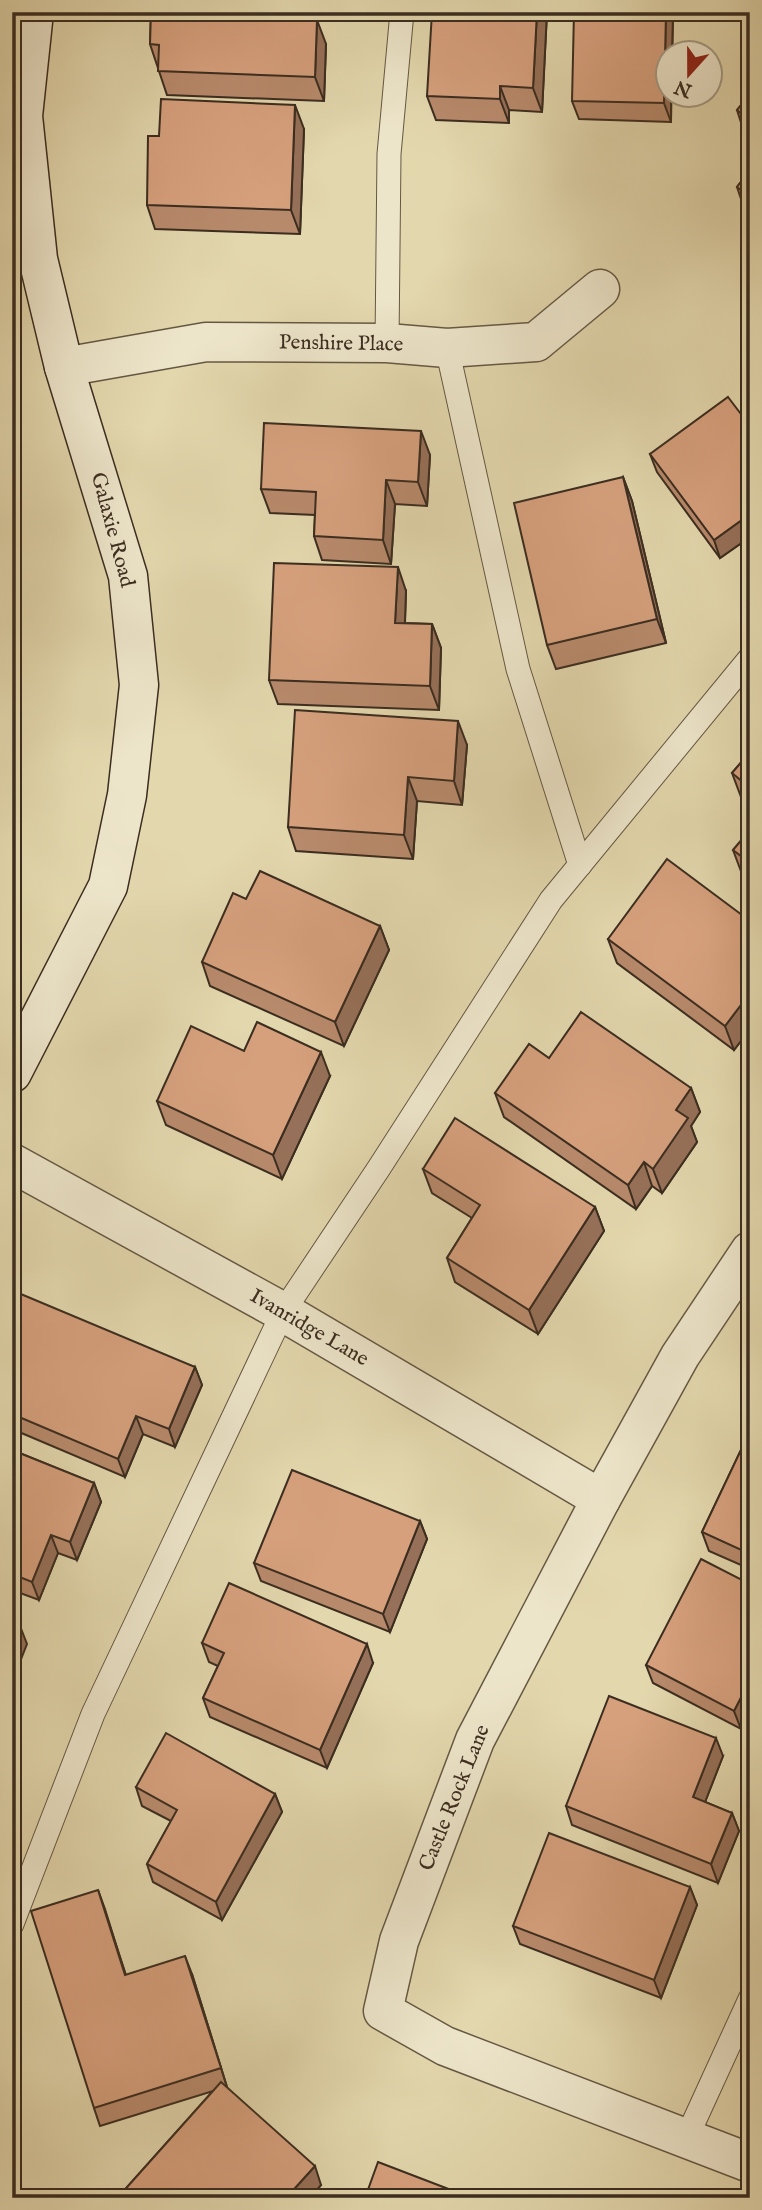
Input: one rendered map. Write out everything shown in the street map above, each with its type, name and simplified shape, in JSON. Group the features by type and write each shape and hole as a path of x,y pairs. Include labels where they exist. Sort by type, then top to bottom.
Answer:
{"street":[{"name":"Galaxie Road","path":"12,1073 108,886 128,795 139,685 128,576 64,367 38,259 17,113 34,12"},
{"name":"Penshire Place","path":"64,367 206,342 387,343 447,348 536,342 600,289"},
{"name":"Ivanridge Lane","path":"12,1163 283,1312 601,1499"},
{"name":"Castle Rock Lane","path":"750,1251 680,1356 601,1499 475,1740 399,1941 383,2011 444,2046 750,2163"}],"lane":[{"path":"387,343 389,154 402,12"},
{"path":"447,348 518,669 580,865"},
{"path":"12,1924 93,1714 283,1312 551,900 750,658"},
{"path":"686,2140 750,1999"}],"building":[{"path":"151,12 289,12 288,19 317,20 315,77 158,71 159,45 150,44"},
{"path":"432,12 537,12 533,88 500,86 500,99 427,96"},
{"path":"574,12 666,12 665,38 654,38 654,103 572,101"},
{"path":"750,94 750,121 737,110"},
{"path":"161,99 295,105 291,210 147,205 148,136 159,136"},
{"path":"750,170 750,197 737,187"},
{"path":"728,397 750,426 750,514 714,540 650,454"},
{"path":"264,423 421,431 418,482 386,480 383,540 314,536 316,492 261,489"},
{"path":"623,477 657,619 547,645 514,503"},
{"path":"274,563 398,567 395,623 432,624 430,686 269,680"},
{"path":"295,710 458,721 454,781 408,777 404,835 288,827"},
{"path":"750,752 750,788 732,773"},
{"path":"750,830 750,863 733,850"},
{"path":"667,859 750,921 750,993 725,1026 608,939"},
{"path":"260,871 380,926 335,1022 202,962 233,893 246,899"},
{"path":"581,1012 691,1088 676,1110 688,1118 653,1169 644,1162 628,1185 495,1093 529,1044 549,1058"},
{"path":"257,1022 321,1052 273,1155 157,1101 191,1026 244,1051"},
{"path":"455,1118 595,1207 529,1310 447,1258 480,1205 423,1169"},
{"path":"16,1292 195,1367 169,1429 136,1416 118,1459 12,1414 12,1302"},
{"path":"750,1431 750,1554 702,1532"},
{"path":"12,1450 94,1483 70,1542 51,1535 32,1582 12,1574"},
{"path":"292,1470 420,1521 383,1614 254,1563"},
{"path":"701,1559 750,1584 750,1680 734,1711 646,1665"},
{"path":"229,1583 367,1644 320,1750 203,1698 224,1653 202,1643"},
{"path":"12,1623 20,1626 12,1646"},
{"path":"609,1696 716,1738 693,1797 732,1813 711,1864 566,1806"},
{"path":"166,1733 275,1794 216,1902 147,1864 177,1810 136,1787"},
{"path":"549,1833 690,1887 654,1980 513,1926"},
{"path":"98,1890 125,1975 185,1956 221,2068 94,2108 31,1911"},
{"path":"221,2082 315,2166 286,2198 123,2198 120,2195"},
{"path":"378,2162 472,2198 365,2198"}]}
